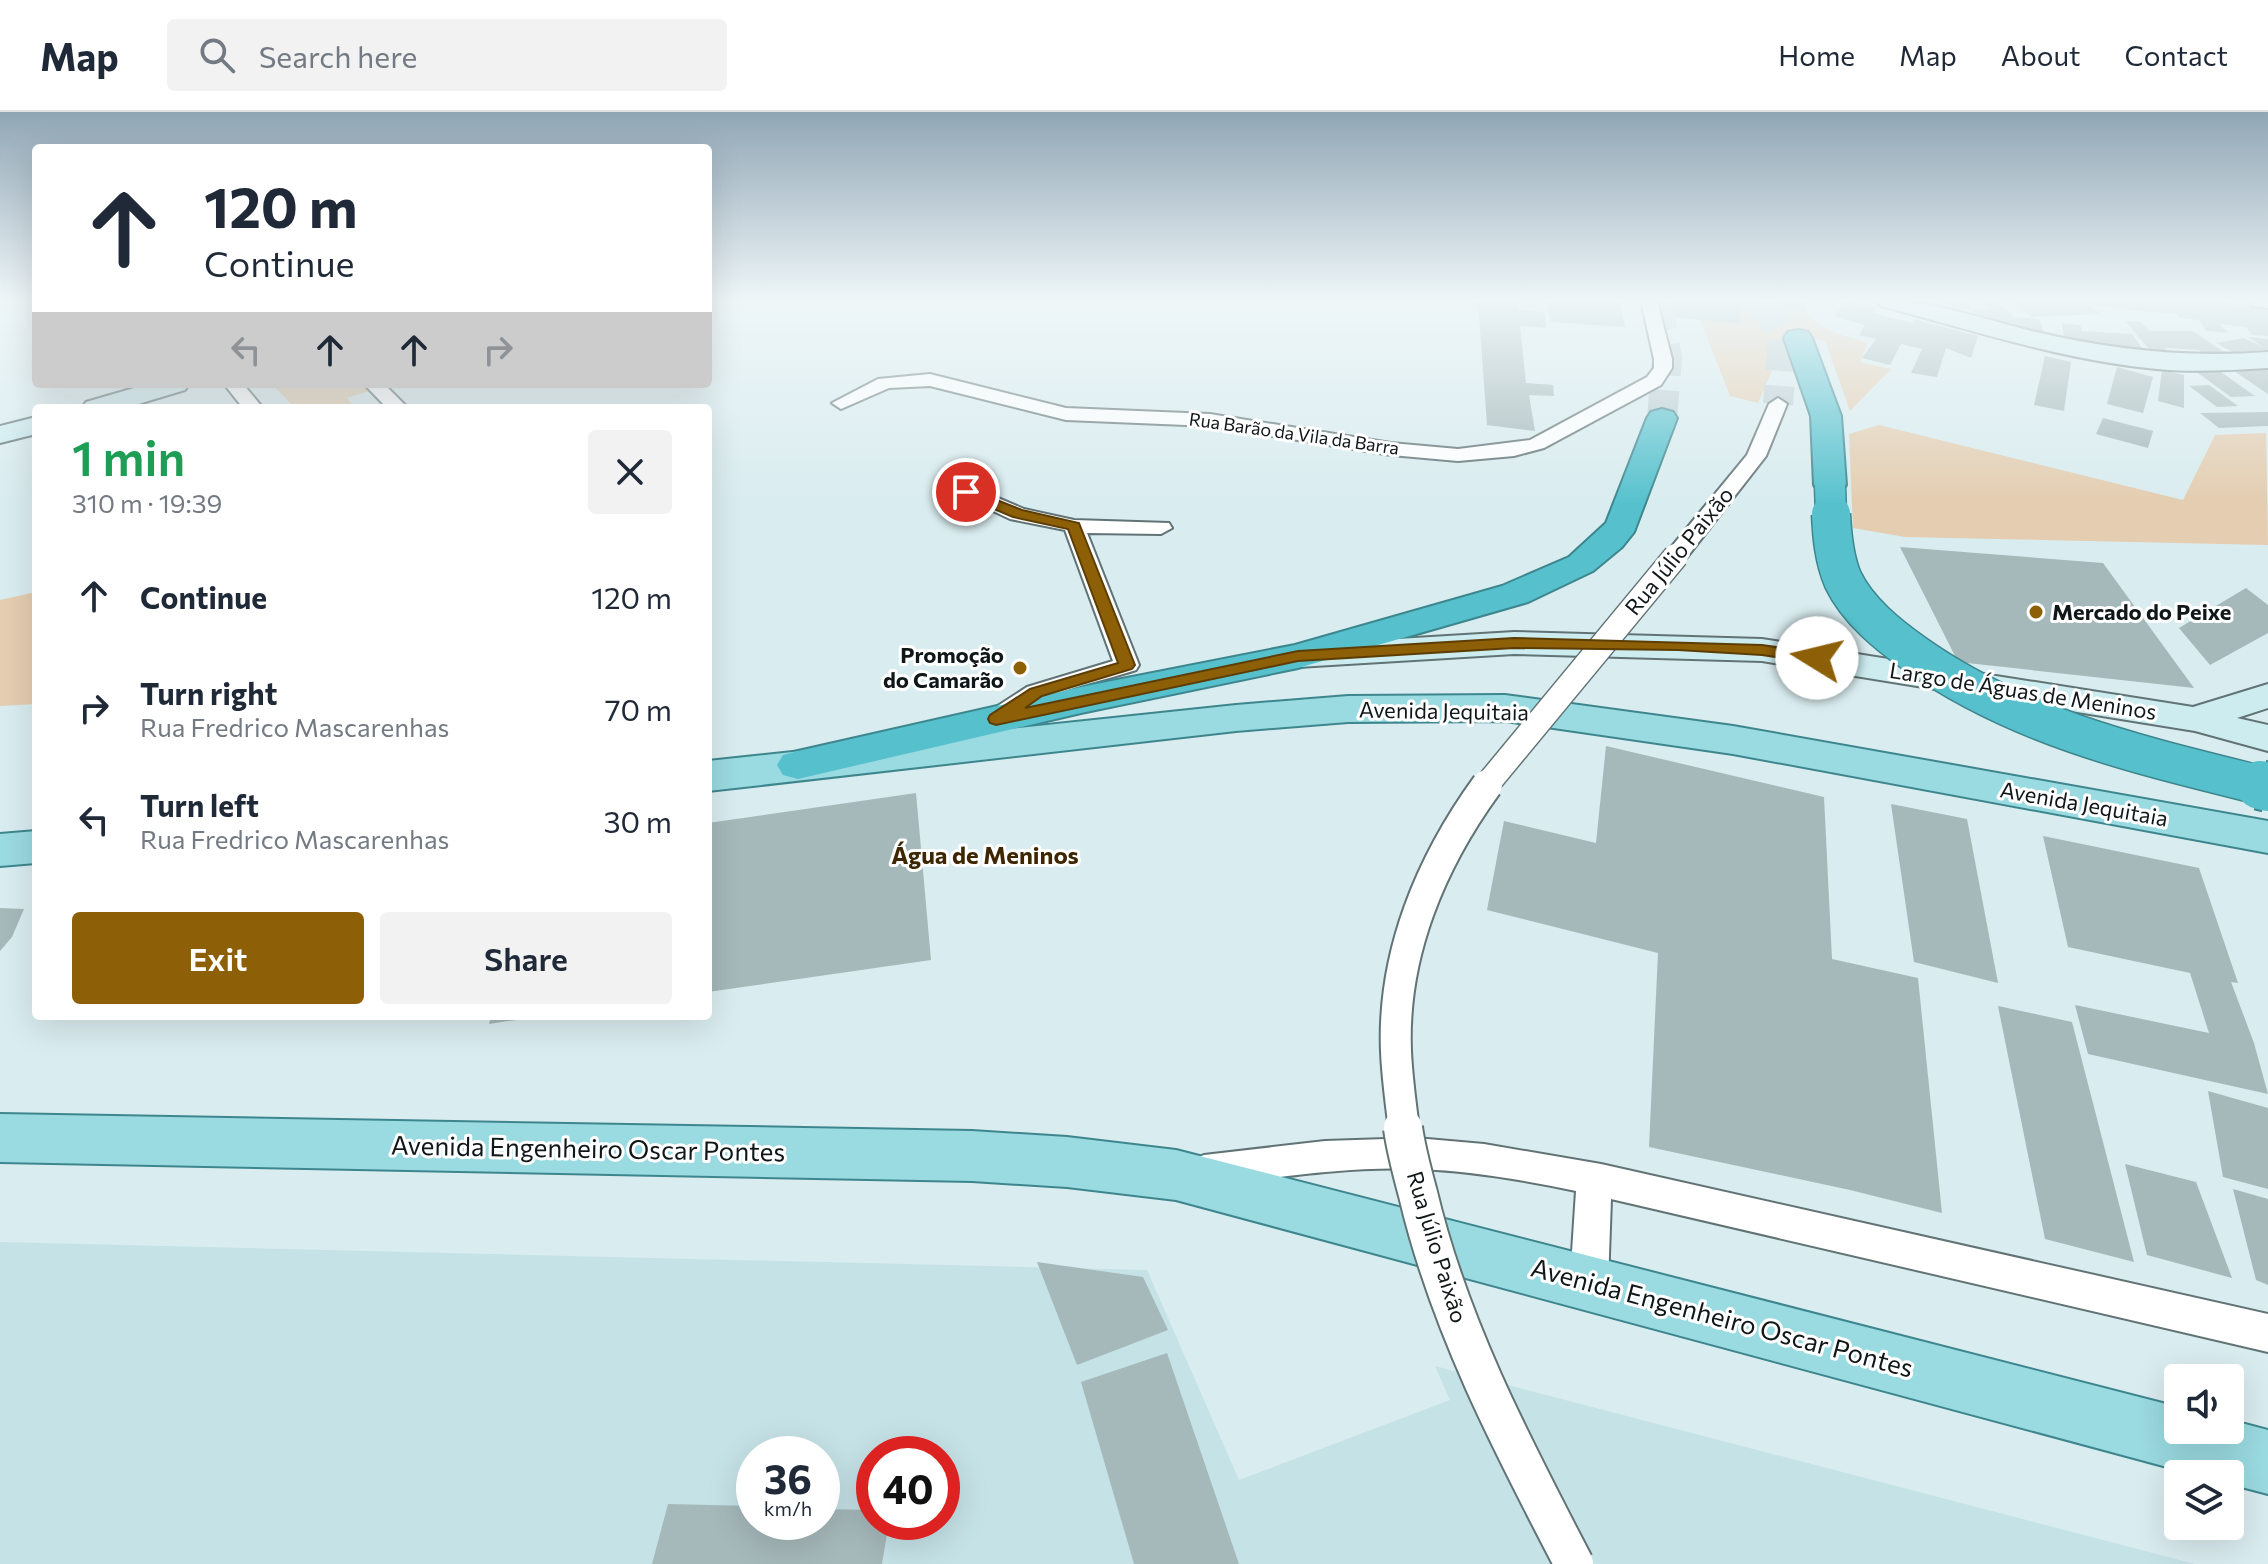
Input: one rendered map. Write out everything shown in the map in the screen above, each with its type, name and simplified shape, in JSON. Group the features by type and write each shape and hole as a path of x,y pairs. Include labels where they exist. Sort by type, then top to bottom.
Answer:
{"highway":[{"path":"1809,369 1826,416 1836,557 1845,582 1887,633 1950,680 2025,719 2065,733 2268,787"},
{"path":"798,765 996,719 1298,656 1491,602 1547,581 1581,564 1610,540 1622,525 1662,418"}],"main road":[{"name":"Avenida Jequitaia","path":"712,776 1250,717 1378,708 1505,708 1733,740 2267,842"},
{"path":"0,850 32,847"},
{"name":"Avenida Engenheiro Oscar Pontes","path":"0,1138 972,1156 1067,1162 1176,1175 2268,1462"}],"street":[{"name":"Rua Barão da Vila da Barra","path":"841,403 885,383 930,380 1066,414 1210,420 1391,449 1458,455 1499,452 1555,436 1654,381 1662,369"},
{"path":"109,404 163,388"},
{"path":"236,388 250,404"},
{"path":"377,388 394,404"},
{"name":"Rua Júlio Paixão","path":"1574,1564 1480,1375 1441,1277 1415,1192 1399,1106 1397,1041 1400,986 1412,927 1429,878 1453,834 1519,743 1756,456 1778,404"},
{"path":"0,435 32,426"},
{"path":"947,482 1018,514 1074,526 1161,528"},
{"path":"996,719 1036,693 1127,665 1074,526"},
{"name":"Largo de Águas de Meninos","path":"1298,656 1514,643 1762,650 2195,719 2268,738"},
{"path":"2195,719 2268,696"},
{"name":"Avenida Engenheiro Oscar Pontes","path":"1176,1175 1303,1159 1398,1153 1469,1158 1594,1180 2078,1287 2268,1333"},
{"path":"1589,1283 1594,1180"}],"shaded area":[{"path":"1719,369 1773,369 1758,403 1730,396"},
{"path":"1835,369 1891,369 1850,411"},
{"path":"276,388 366,388 369,391 347,398 352,404 291,404"},
{"path":"1879,425 2183,500 2215,435 2266,433 2268,545 1905,537 1853,528 1849,434"},
{"path":"32,593 32,704 0,706 0,600"},
{"path":"0,1242 1147,1270 1239,1480 1450,1400 1435,1366 2195,1564 0,1564"}],"building":[{"path":"1483,369 1525,369 1526,383 1553,385 1554,396 1529,395 1535,431 1487,425"},
{"path":"1913,369 1940,369 1937,377 1911,373"},
{"path":"2042,369 2070,369 2064,411 2034,405"},
{"path":"2117,369 2153,377 2143,413 2107,404"},
{"path":"2231,369 2268,369 2268,394"},
{"path":"2162,370 2184,375 2184,408 2158,401"},
{"path":"2218,370 2255,396 2231,397 2195,371"},
{"path":"2209,385 2238,406 2217,407 2189,386"},
{"path":"2268,412 2268,426 2219,428 2200,413"},
{"path":"2103,418 2153,431 2148,448 2096,434"},
{"name":"Mercado do Peixe","path":"1900,547 2103,563 2194,688 1958,662"},
{"path":"2246,588 2268,605 2268,633 2210,665 2179,628"},
{"path":"1606,746 1824,797 1832,959 1918,978 1942,1213 1649,1147 1658,953 1487,910 1504,821 1596,843"},
{"path":"916,793 931,960 712,991 712,822"},
{"path":"1891,804 1967,819 1998,983 1914,962"},
{"path":"2043,836 2199,868 2238,983 2231,982 2254,1043 2268,1094 2088,1054 2075,1005 2209,1033 2190,973 2068,947"},
{"path":"0,908 24,909 12,937 0,951"},
{"path":"1998,1006 2072,1022 2134,1262 2045,1239"},
{"path":"490,1020 516,1020 489,1024"},
{"path":"2208,1091 2268,1108 2268,1189 2223,1177"},
{"path":"2125,1164 2196,1182 2232,1278 2147,1255"},
{"path":"2233,1189 2268,1199 2268,1285 2256,1280"},
{"path":"1037,1262 1143,1277 1168,1330 1077,1365"},
{"path":"1167,1353 1239,1564 1134,1564 1081,1382"},
{"path":"668,1504 736,1506 736,1540 840,1540 840,1509 856,1510 856,1540 886,1540 882,1564 652,1564"}],"tunnel":[{"path":"1662,418 1666,369"},
{"path":"1778,404 1781,369"}],"place":[{"name":"Mercado do Peixe","path":"2036,612"},
{"name":"Promoção do Camarão","path":"1020,668"}],"district":[{"name":"Água de Meninos","path":"985,856"}],"route":[{"path":"966,492 1018,514 1074,526 1127,665 1036,693 996,719 1298,656 1514,643 1762,650 1817,658"}]}
